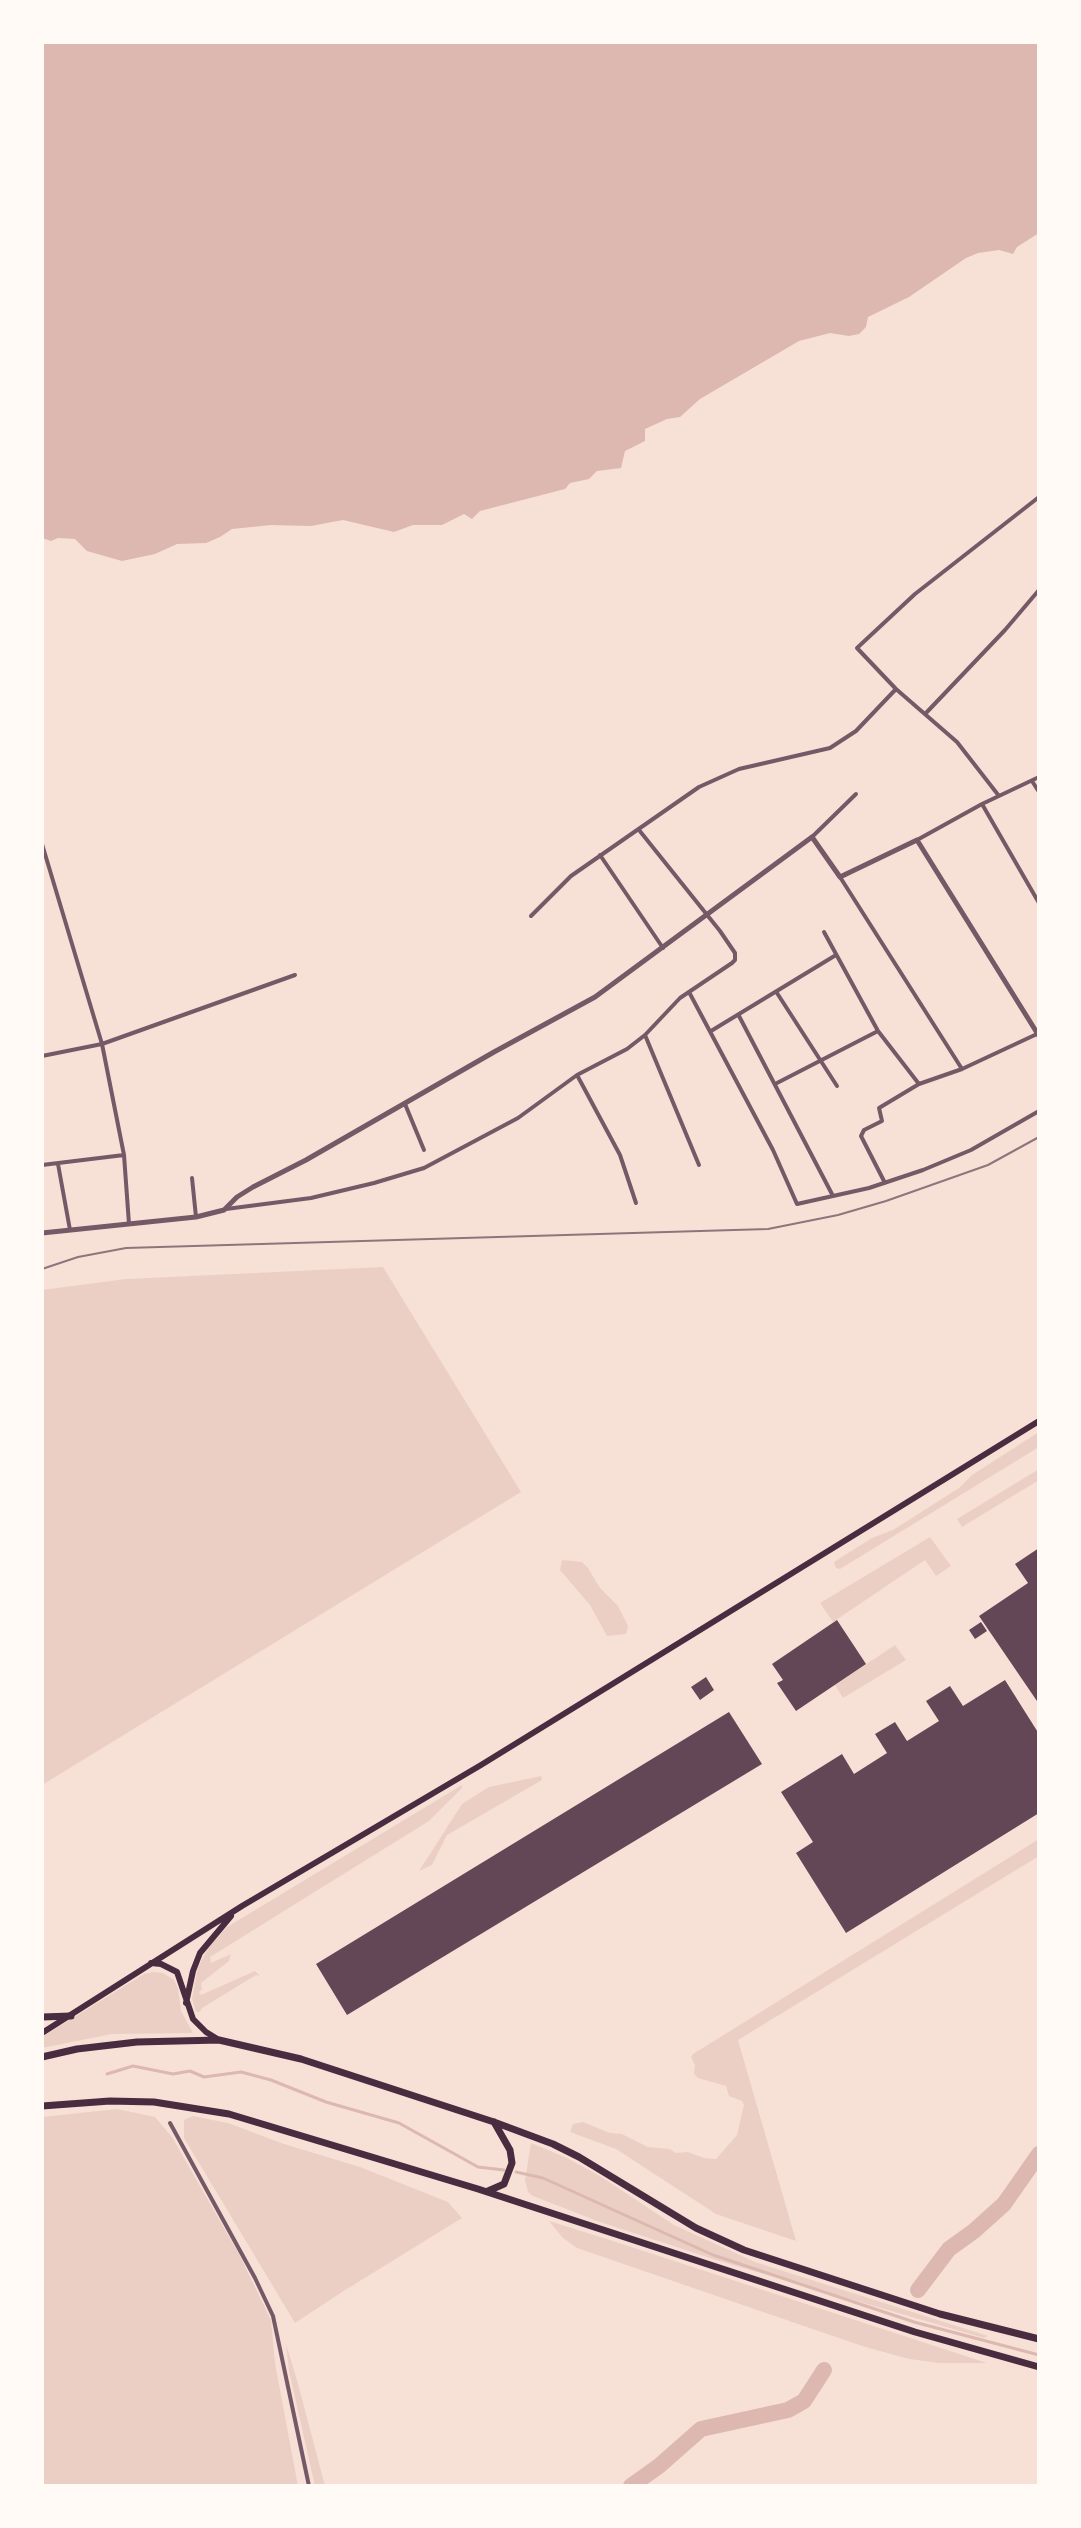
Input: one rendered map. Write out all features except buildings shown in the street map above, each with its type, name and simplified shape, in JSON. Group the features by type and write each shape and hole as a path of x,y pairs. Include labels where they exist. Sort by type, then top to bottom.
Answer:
{"highway":[{"path":"42,2017 71,2016"},
{"path":"42,2057 137,2042 219,2040 301,2059 527,2133 579,2157 717,2239 765,2258 940,2314 1039,2339"},
{"path":"42,2109 67,2103 154,2102 213,2110 478,2189 915,2332 1039,2367"},
{"path":"478,2189 488,2191 504,2184 512,2163 510,2150 494,2122"}],"main road":[{"path":"42,2033 242,1906 481,1765 1039,1421"},
{"path":"186,2003 202,1949 242,1906"},
{"path":"150,1963 161,1964 177,1972 186,2003 197,2023 219,2040"}],"street":[{"path":"999,796 966,752 857,650 915,594 1039,497"},
{"path":"926,713 1010,626 1039,590"},
{"path":"531,916 571,876 719,776 819,751 839,743 862,725 896,689"},
{"path":"840,877 1039,777"},
{"path":"1031,780 1039,792"},
{"path":"224,1210 241,1194 595,997 812,837 856,794"},
{"path":"982,804 1039,903"},
{"path":"42,1233 196,1217 311,1198 415,1172 518,1118 577,1075 612,1058 645,1035 689,992 735,960 735,953 708,914 639,830"},
{"path":"812,837 962,1069"},
{"path":"885,1183 861,1134 882,1121 879,1108 919,1084 962,1069 1038,1035 917,840"},
{"path":"42,844 102,1044 124,1155 129,1224"},
{"path":"600,855 663,948"},
{"path":"824,932 878,1031 919,1084"},
{"path":"711,1031 836,955"},
{"path":"42,1056 102,1044 295,975"},
{"path":"689,992 773,1150 797,1204 885,1183 971,1150 1039,1111"},
{"path":"777,993 837,1086"},
{"path":"739,1016 833,1196"},
{"path":"776,1084 878,1031"},
{"path":"645,1035 699,1165"},
{"path":"577,1075 620,1155 636,1203"},
{"path":"404,1103 424,1150"},
{"path":"42,1165 124,1155"},
{"path":"58,1164 70,1230"},
{"path":"192,1178 196,1217"},
{"path":"170,2123 273,2316 309,2486"}],"shaded area":[{"path":"42,42 1039,42 1039,233 1017,247 1013,254 999,250 966,258 909,297 868,317 866,327 859,334 830,333 799,341 700,399 680,417 645,429 645,441 625,451 621,468 597,471 589,479 570,483 565,489 480,511 472,519 464,514 442,525 413,525 394,532 343,520 311,526 271,525 232,529 206,543 177,544 155,554 122,561 87,551 75,539 58,538 51,541 42,538"},
{"path":"383,1267 521,1492 42,1785 42,1290 126,1279"},
{"path":"1039,1432 1039,1447 840,1569 836,1568 834,1562 872,1538 893,1530"},
{"path":"1039,1469 1039,1480 962,1527 957,1519"},
{"path":"930,1537 951,1566 936,1576 925,1560 833,1622 820,1603"},
{"path":"562,1560 582,1562 588,1568 600,1588 618,1606 628,1626 626,1634 607,1636 590,1605 560,1570"},
{"path":"895,1645 906,1660 843,1698 835,1685"},
{"path":"541,1776 542,1780 447,1835 432,1865 419,1871 462,1804 489,1787"},
{"path":"462,1785 429,1821 210,1957 211,1963 231,1954 229,1961 201,1983 201,1995 255,1971 260,1976 256,1975 196,2012 192,1999 198,1967 209,1947 227,1927"},
{"path":"1039,1839 1039,1856 738,2040 796,2241 716,2214 616,2149 570,2132 573,2124 583,2122 610,2133 622,2134 648,2147 716,2159 737,2135 744,2105 742,2101 729,2096 726,2086 694,2074 693,2054"},
{"path":"163,1973 174,1980 181,2011 193,2033 112,2034 42,2048 42,2037 144,1974"},
{"path":"117,2109 155,2117 172,2137 239,2254 271,2320 275,2363 298,2486 42,2486 42,2117"},
{"path":"193,2116 228,2123 360,2167 448,2202 462,2218 295,2323 184,2138 184,2120"},
{"path":"531,2143 600,2176 674,2225 755,2262 988,2336 984,2338 716,2260 597,2221 533,2196 528,2192 525,2180"},
{"path":"549,2221 987,2363 939,2363 909,2359 862,2346 577,2248 563,2238"},
{"path":"286,2344 325,2486 315,2486 289,2371"}],"waterway":[{"path":"107,2074 133,2066 173,2074 190,2071 204,2077 241,2072 271,2080 326,2102 399,2123 478,2167 504,2170"},
{"path":"918,2290 949,2249 1004,2204 1039,2154"},
{"path":"516,2172 543,2178 713,2255 914,2322 1039,2355"},
{"path":"631,2486 701,2429 788,2410 804,2401 824,2370"}],"tram line":[{"path":"42,1269 78,1257 126,1248 768,1229 838,1215 886,1201 988,1165 1039,1137"}]}
